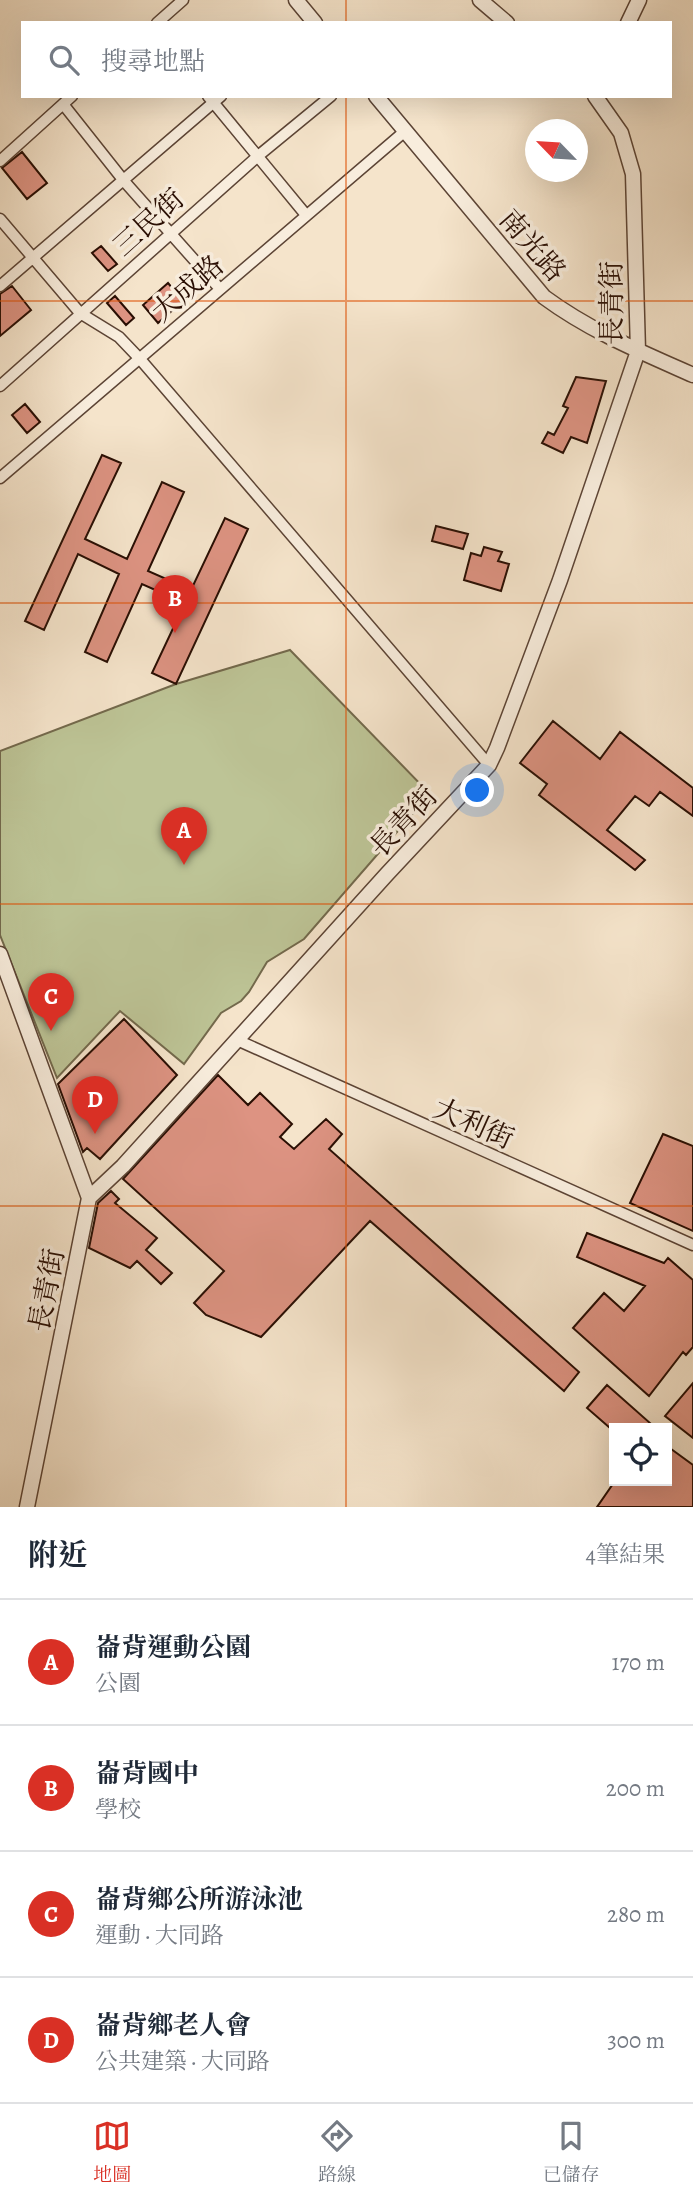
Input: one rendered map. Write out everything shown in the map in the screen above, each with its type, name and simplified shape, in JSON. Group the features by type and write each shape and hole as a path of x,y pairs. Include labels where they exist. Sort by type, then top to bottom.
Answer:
{"street":[{"path":"159,21 183,0"},
{"path":"296,0 313,21"},
{"path":"480,0 505,21"},
{"path":"629,21 639,0"},
{"name":"三民街","path":"0,386 170,233 329,98"},
{"name":"南光路","path":"378,98 544,297 581,324 693,376"},
{"name":"長青街","path":"27,1507 89,1198 123,1166 489,765 560,580 638,351 633,174 621,133 596,98"},
{"path":"214,99 306,215"},
{"name":"三民街","path":"0,286 124,181 214,99"},
{"path":"0,161 68,100 124,181 220,289"},
{"name":"大成路","path":"0,478 404,132"},
{"path":"0,219 80,313 119,337 140,359 489,765"},
{"path":"0,954 89,1198"},
{"name":"大利街","path":"237,1040 693,1245"}],"green space":[{"path":"290,650 430,794 304,939 267,962 249,992 241,1001 221,1013 184,1064 120,1011 57,1078 0,935 0,751 176,684"}],"building":[{"path":"22,152 47,183 27,199 2,168"},
{"path":"101,246 117,264 108,271 92,253"},
{"path":"168,283 183,301 158,323 143,305"},
{"path":"12,286 31,310 0,336 0,294"},
{"path":"115,296 134,318 126,325 107,303"},
{"path":"576,377 606,381 587,443 571,437 563,453 542,443 548,432 554,435 568,408 563,406"},
{"path":"25,404 40,422 27,433 12,415"},
{"path":"102,455 121,463 85,539 127,559 162,482 184,492 148,571 191,590 225,518 248,529 176,684 152,673 185,603 142,584 107,662 85,652 119,574 78,554 44,630 25,621"},
{"path":"436,526 468,534 463,549 432,541"},
{"path":"484,547 502,552 498,561 509,564 501,591 464,580 471,553 481,556"},
{"path":"553,721 600,759 620,732 693,788 693,816 660,792 649,806 635,796 607,830 645,860 635,870 539,795 547,784 520,763"},
{"path":"124,1019 177,1075 100,1159 87,1148 83,1152 58,1084"},
{"path":"218,1075 248,1105 260,1093 292,1124 280,1137 294,1149 326,1119 342,1134 329,1149 579,1372 564,1391 370,1221 261,1337 206,1315 194,1303 224,1271 123,1179"},
{"path":"663,1134 693,1146 693,1231 630,1203"},
{"path":"111,1191 119,1199 115,1203 157,1238 146,1250 172,1273 161,1284 137,1261 130,1268 89,1248 98,1203"},
{"path":"587,1233 664,1263 668,1258 693,1280 693,1347 686,1355 683,1352 649,1396 573,1328 604,1293 624,1311 645,1286 577,1257"},
{"path":"693,1383 693,1438 665,1416"},
{"path":"607,1385 650,1423 609,1423 609,1427 587,1408"},
{"path":"672,1450 693,1465 693,1507 597,1507 612,1486 672,1486"}],"place":[{"name":"崙背國中","path":"175,633"},
{"name":"崙背運動公園","path":"184,865"},
{"name":"崙背鄉公所游泳池","path":"51,1031"},
{"name":"崙背鄉老人會","path":"95,1134"}]}
